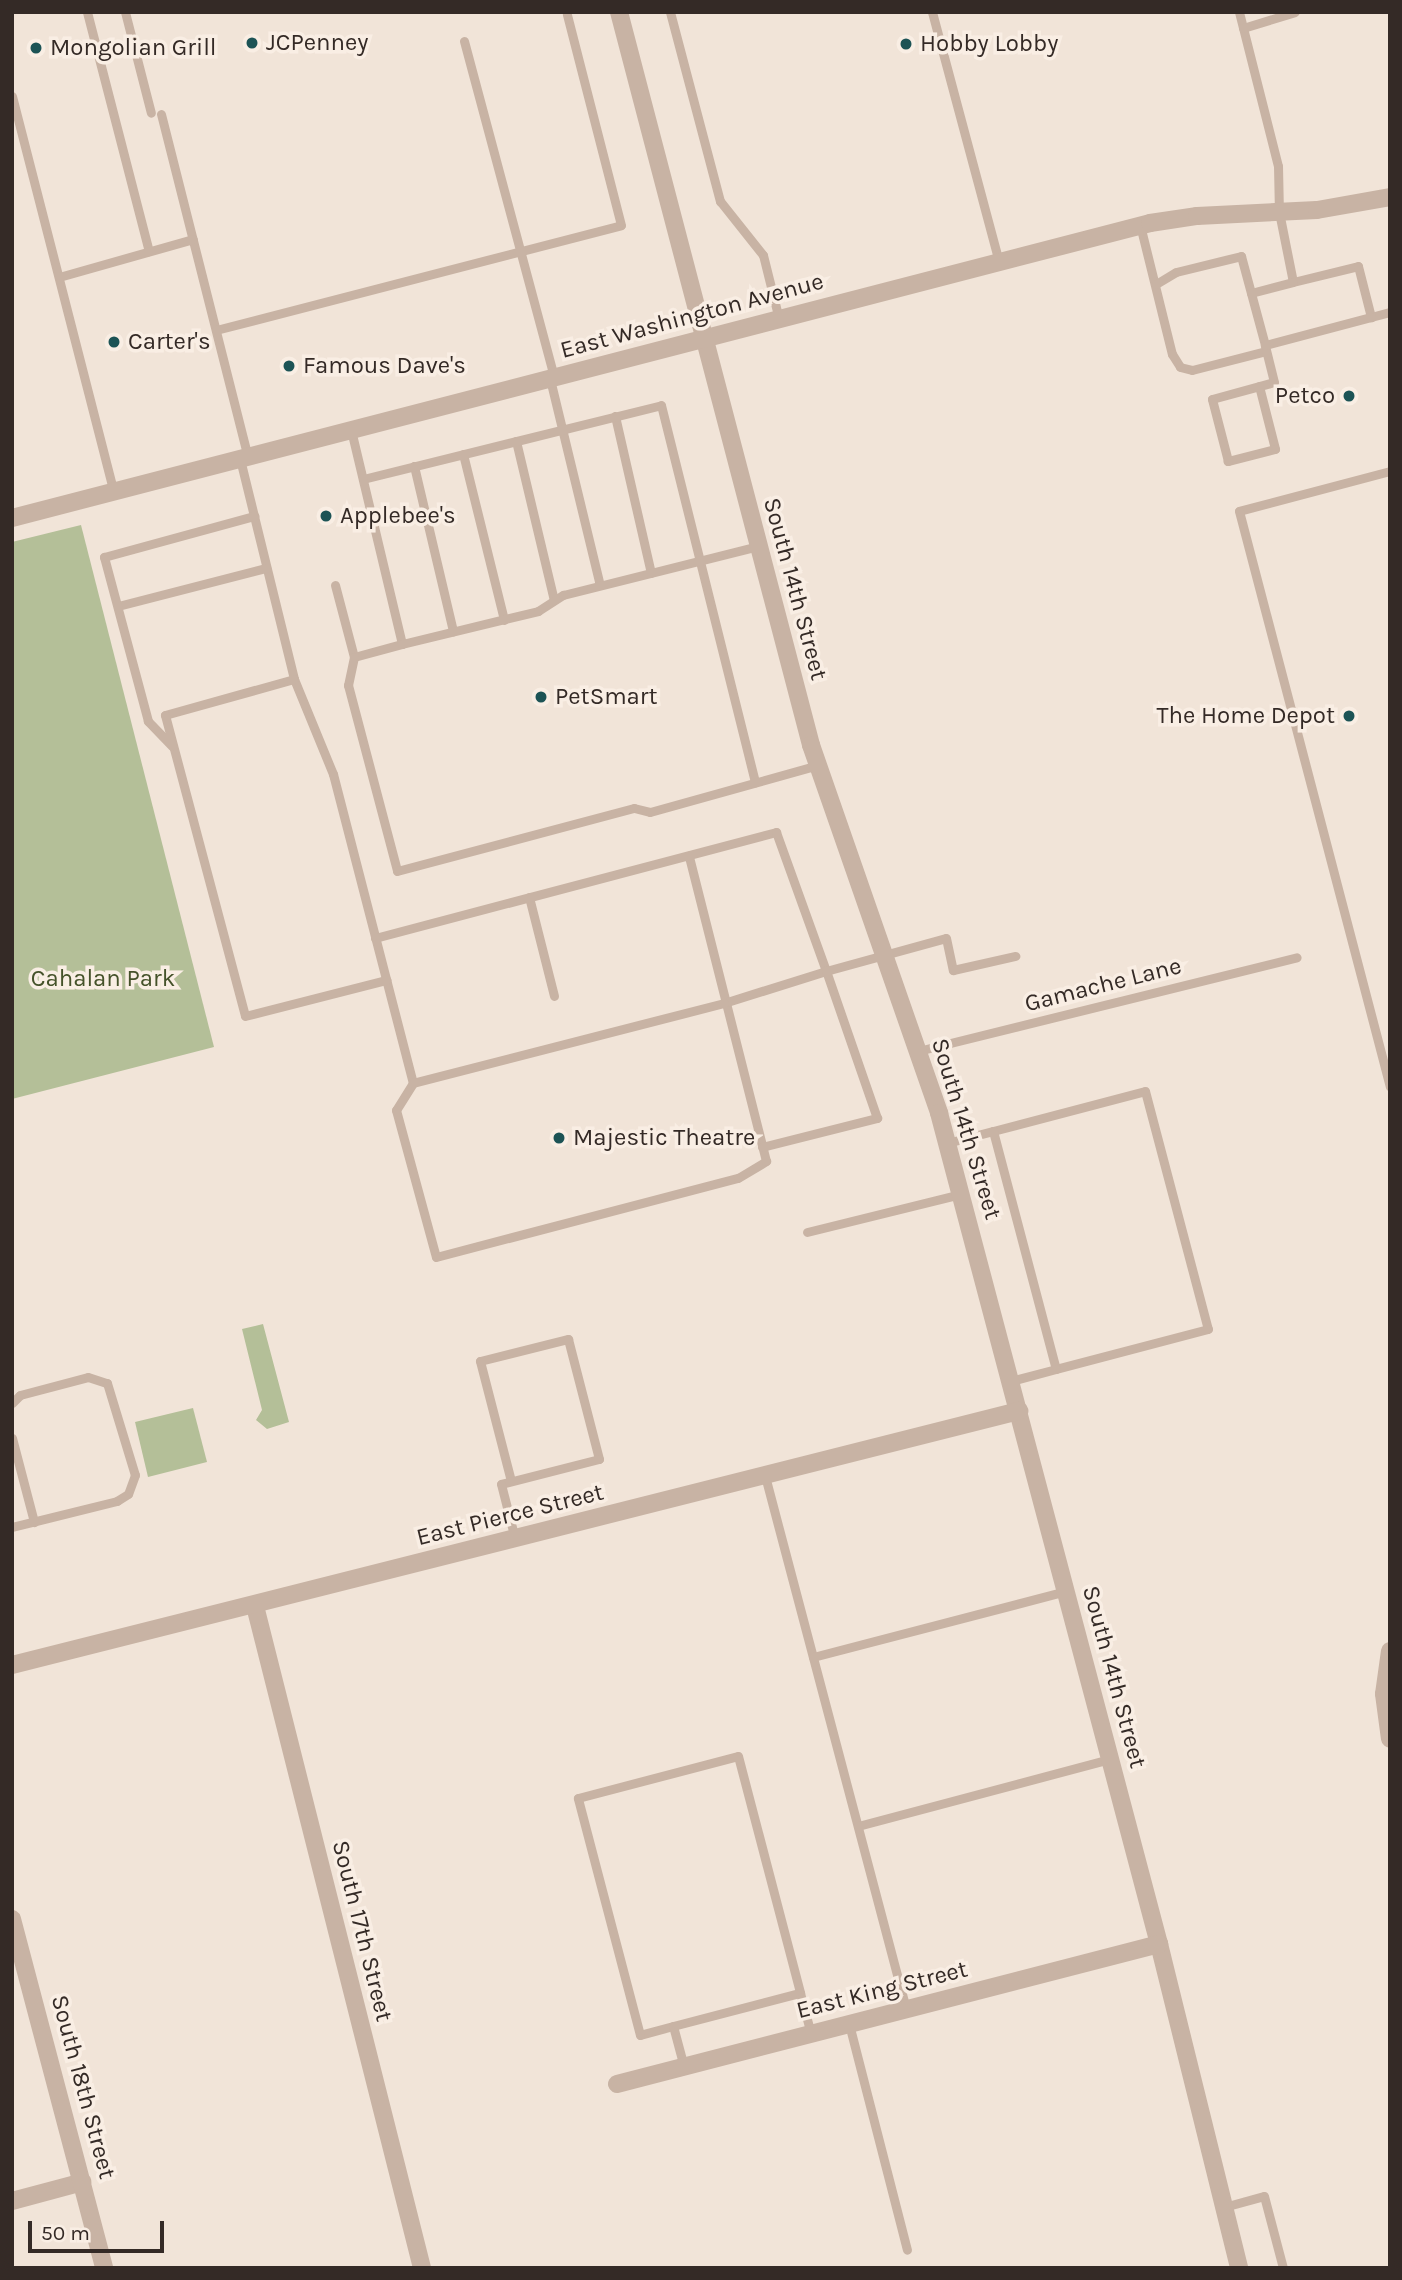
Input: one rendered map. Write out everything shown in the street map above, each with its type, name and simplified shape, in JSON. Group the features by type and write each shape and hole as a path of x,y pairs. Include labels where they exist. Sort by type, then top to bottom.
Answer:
{"street":[{"name":"South 14th Street","path":"619,12 703,339 818,765 918,1051 947,1143 1159,1944 1239,2268"},
{"name":"East Washington Avenue","path":"12,519 1140,225 1197,216 1279,212 1390,198"},
{"name":"East Pierce Street","path":"12,1665 255,1606 1019,1411"},
{"name":"South 17th Street","path":"255,1606 422,2268"},
{"path":"1390,1651 1384,1694 1390,1739"},
{"name":"South 18th Street","path":"13,1929 104,2268"},
{"name":"East King Street","path":"617,2084 1159,1944"},
{"path":"12,2200 83,2182"}],"lane":[{"path":"87,12 149,251"},
{"path":"125,12 193,239 216,330 254,516 294,679 333,774 413,1083"},
{"path":"670,12 720,201 763,255 779,319"},
{"path":"932,12 999,262"},
{"path":"1239,12 1278,166 1279,212 1293,282"},
{"path":"1243,28 1294,12"},
{"path":"216,330 621,225 567,14"},
{"path":"464,41 552,378 600,585"},
{"path":"12,96 114,492"},
{"path":"1140,225 1172,354 1180,367 1192,370 1390,312"},
{"path":"59,277 193,239"},
{"path":"1156,284 1176,272 1241,256 1274,382 1259,386 1212,399 1228,461 1275,449 1259,386"},
{"path":"1251,293 1358,266 1371,317"},
{"path":"363,479 661,405 755,782"},
{"path":"615,416 651,573"},
{"path":"351,430 402,644"},
{"path":"516,441 554,600"},
{"path":"463,454 503,620"},
{"path":"414,466 453,631"},
{"path":"1390,471 1239,511 1390,1087"},
{"path":"173,747 148,721 104,557 254,516"},
{"path":"354,657 538,611 554,600 600,585 758,546"},
{"path":"118,606 267,568"},
{"path":"335,585 354,657 348,685 397,871 634,808 650,812 818,765"},
{"path":"294,679 164,715 245,1016 386,980"},
{"path":"375,938 776,832 877,1118 762,1147"},
{"path":"689,856 724,1003 766,1161 738,1178 436,1257 396,1110 413,1083 724,1003 883,952 946,938 953,970 1015,956"},
{"path":"529,897 554,996"},
{"name":"Gamache Lane","path":"918,1051 1297,957"},
{"path":"947,1143 1145,1091 1208,1329 1011,1381"},
{"path":"993,1131 1055,1369"},
{"path":"807,1232 961,1194"},
{"path":"511,1481 480,1361 568,1339 599,1459 501,1484 515,1539"},
{"path":"12,1403 20,1395 88,1377 107,1383 135,1475 128,1494 117,1501 12,1527"},
{"path":"12,1438 34,1522"},
{"path":"765,1476 906,2009"},
{"path":"813,1657 1066,1591"},
{"path":"800,1993 640,2035 578,1798 738,1756 811,2034"},
{"path":"858,1826 1110,1759"},
{"path":"849,2024 907,2250"},
{"path":"673,2026 684,2067"},
{"path":"1224,2207 1264,2196 1283,2268"}],"green space":[{"name":"Cahalan Park","path":"81,525 214,1047 12,1099 12,542"},
{"path":"263,1324 289,1422 267,1429 256,1420 262,1410 242,1329"},
{"path":"193,1408 207,1462 148,1477 135,1422"}],"place":[{"name":"JCPenney","path":"252,43"},
{"name":"Hobby Lobby","path":"906,44"},
{"name":"Mongolian Grill","path":"36,48"},
{"name":"Carter's","path":"114,342"},
{"name":"Famous Dave's","path":"289,366"},
{"name":"Petco","path":"1349,396"},
{"name":"Applebee's","path":"326,516"},
{"name":"PetSmart","path":"541,697"},
{"name":"The Home Depot","path":"1349,716"},
{"name":"Majestic Theatre","path":"559,1138"}]}
